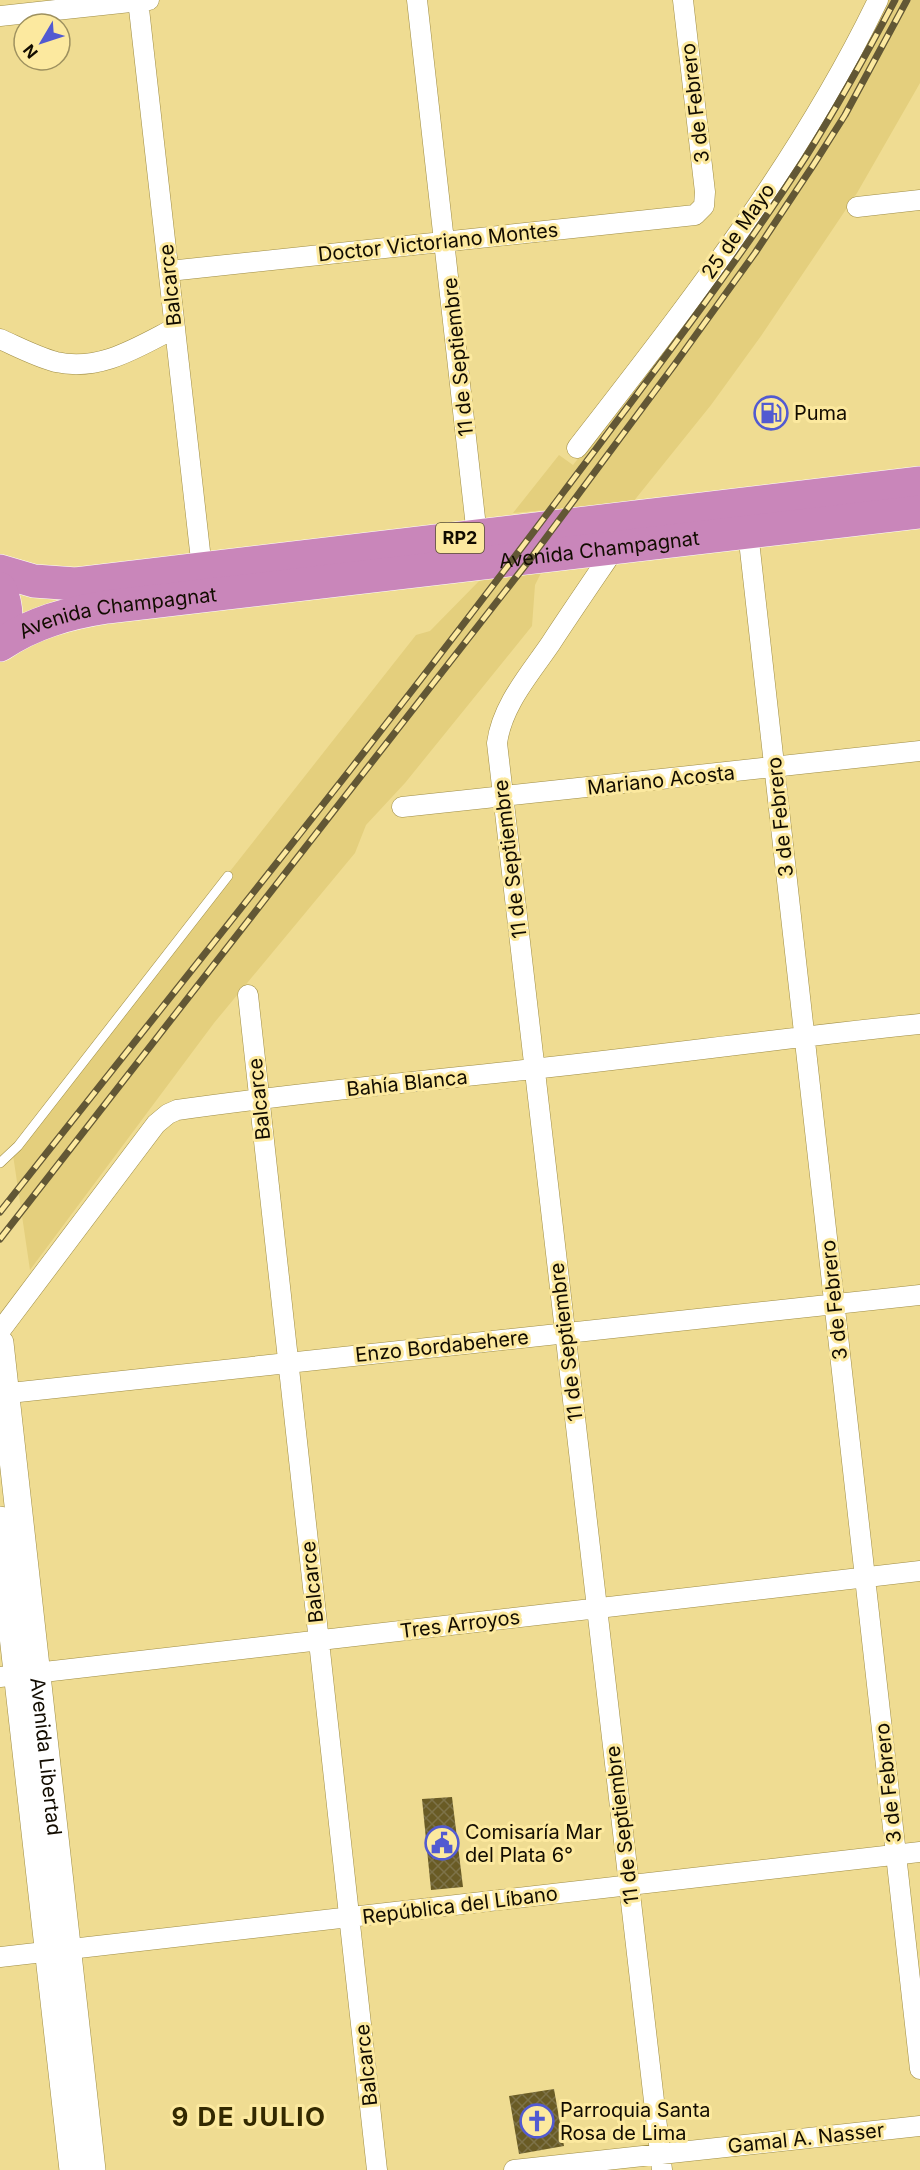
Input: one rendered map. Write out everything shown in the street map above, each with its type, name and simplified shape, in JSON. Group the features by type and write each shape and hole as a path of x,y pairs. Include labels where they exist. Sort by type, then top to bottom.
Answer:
{"highway":[{"name":"Avenida Champagnat","path":"0,571 34,581 76,584 920,483"},
{"name":"Avenida Champagnat","path":"0,645 39,624 95,609 920,512"},
{"path":"0,589 6,610 0,638"}],"main road":[{"name":"Avenida Libertad","path":"0,1343 18,1675"},
{"name":"Avenida Libertad","path":"0,1520 18,1675 92,2170"},
{"name":"Avenida Libertad","path":"58,1951 73,2170"}],"street":[{"path":"0,16 142,0"},
{"name":"Balcarce","path":"142,0 202,569"},
{"name":"11 de Septiembre","path":"417,0 477,536"},
{"name":"3 de Febrero","path":"682,0 705,192 704,206"},
{"name":"25 de Mayo","path":"577,448 669,330 739,231 831,89 878,0"},
{"path":"857,207 920,200"},
{"name":"Doctor Victoriano Montes","path":"169,271 695,215 704,206"},
{"path":"0,339 58,362 93,364 116,358 175,328"},
{"name":"3 de Febrero","path":"748,532 920,2069"},
{"name":"11 de Septiembre","path":"615,548 504,714 497,743 661,2162"},
{"name":"Mariano Acosta","path":"402,807 920,750"},
{"name":"Balcarce","path":"248,995 377,2170"},
{"name":"Bahía Blanca","path":"0,1331 161,1119 177,1110 259,1098 535,1069 920,1024"},
{"name":"Enzo Bordabehere","path":"3,1394 920,1295"},
{"name":"Tres Arroyos","path":"18,1675 920,1571"},
{"name":"República del Líbano","path":"0,1957 920,1852"},
{"name":"Gamal A. Nasser","path":"514,2170 661,2162 920,2126"}],"lane":[{"path":"0,1163 18,1146 228,876"}],"shaded area":[{"path":"886,0 920,0 920,83 857,193 761,336 711,405 633,502 513,513 559,455 573,465 662,352"},
{"path":"541,573 535,585 532,626 405,783 366,825 355,853 214,1023 30,1270 12,1148 416,635 430,631 481,579"}],"building":[{"name":"Comisaría Mar del Plata 6°","path":"452,1797 463,1887 431,1890 422,1799"},
{"name":"Parroquia Santa Rosa de Lima","path":"554,2089 564,2146 519,2154 509,2096"}],"railway":[{"path":"0,1212 285,853 496,582 688,326 748,243 805,158 852,80 895,0"},
{"path":"0,1239 531,558 675,364 755,253 814,164 845,115 907,0"}],"place":[{"name":"Puma","path":"771,413"},
{"name":"Comisaría Mar del Plata 6°","path":"442,1843"},
{"name":"Parroquia Santa Rosa de Lima","path":"537,2121"}],"district":[{"name":"9 DE JULIO","path":"249,2117"}]}
